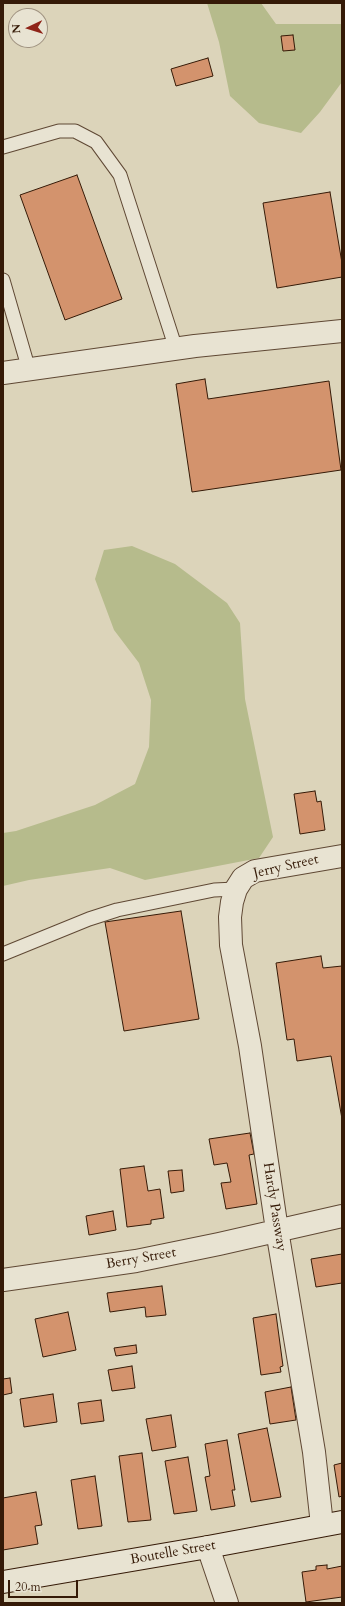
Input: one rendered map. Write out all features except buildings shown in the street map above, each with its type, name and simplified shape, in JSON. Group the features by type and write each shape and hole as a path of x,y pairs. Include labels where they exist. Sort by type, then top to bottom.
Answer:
{"street":[{"path":"3,373 176,349 342,331"},
{"name":"Jerry Street","path":"236,889 243,878 255,871 342,856"},
{"name":"Hardy Passway","path":"236,889 231,910 231,945 251,1054 277,1230 314,1452 332,1524"},
{"name":"Berry Street","path":"3,1280 136,1260 220,1244 342,1216"},
{"name":"Boutelle Street","path":"3,1582 332,1524"},
{"path":"208,1547 227,1603"}],"lane":[{"path":"3,147 59,131 75,130 96,142 120,175 176,349"},
{"path":"3,280 29,370"},
{"path":"3,954 89,919 117,910 214,890 236,889"}],"green space":[{"path":"207,3 261,3 276,24 342,24 342,82 320,112 301,133 259,123 230,96 219,42"},
{"path":"132,546 175,564 227,603 240,623 245,699 273,837 259,858 145,880 110,868 29,880 3,886 3,833 16,831 95,805 135,784 149,747 151,700 139,663 114,630 95,579 104,550"}]}
